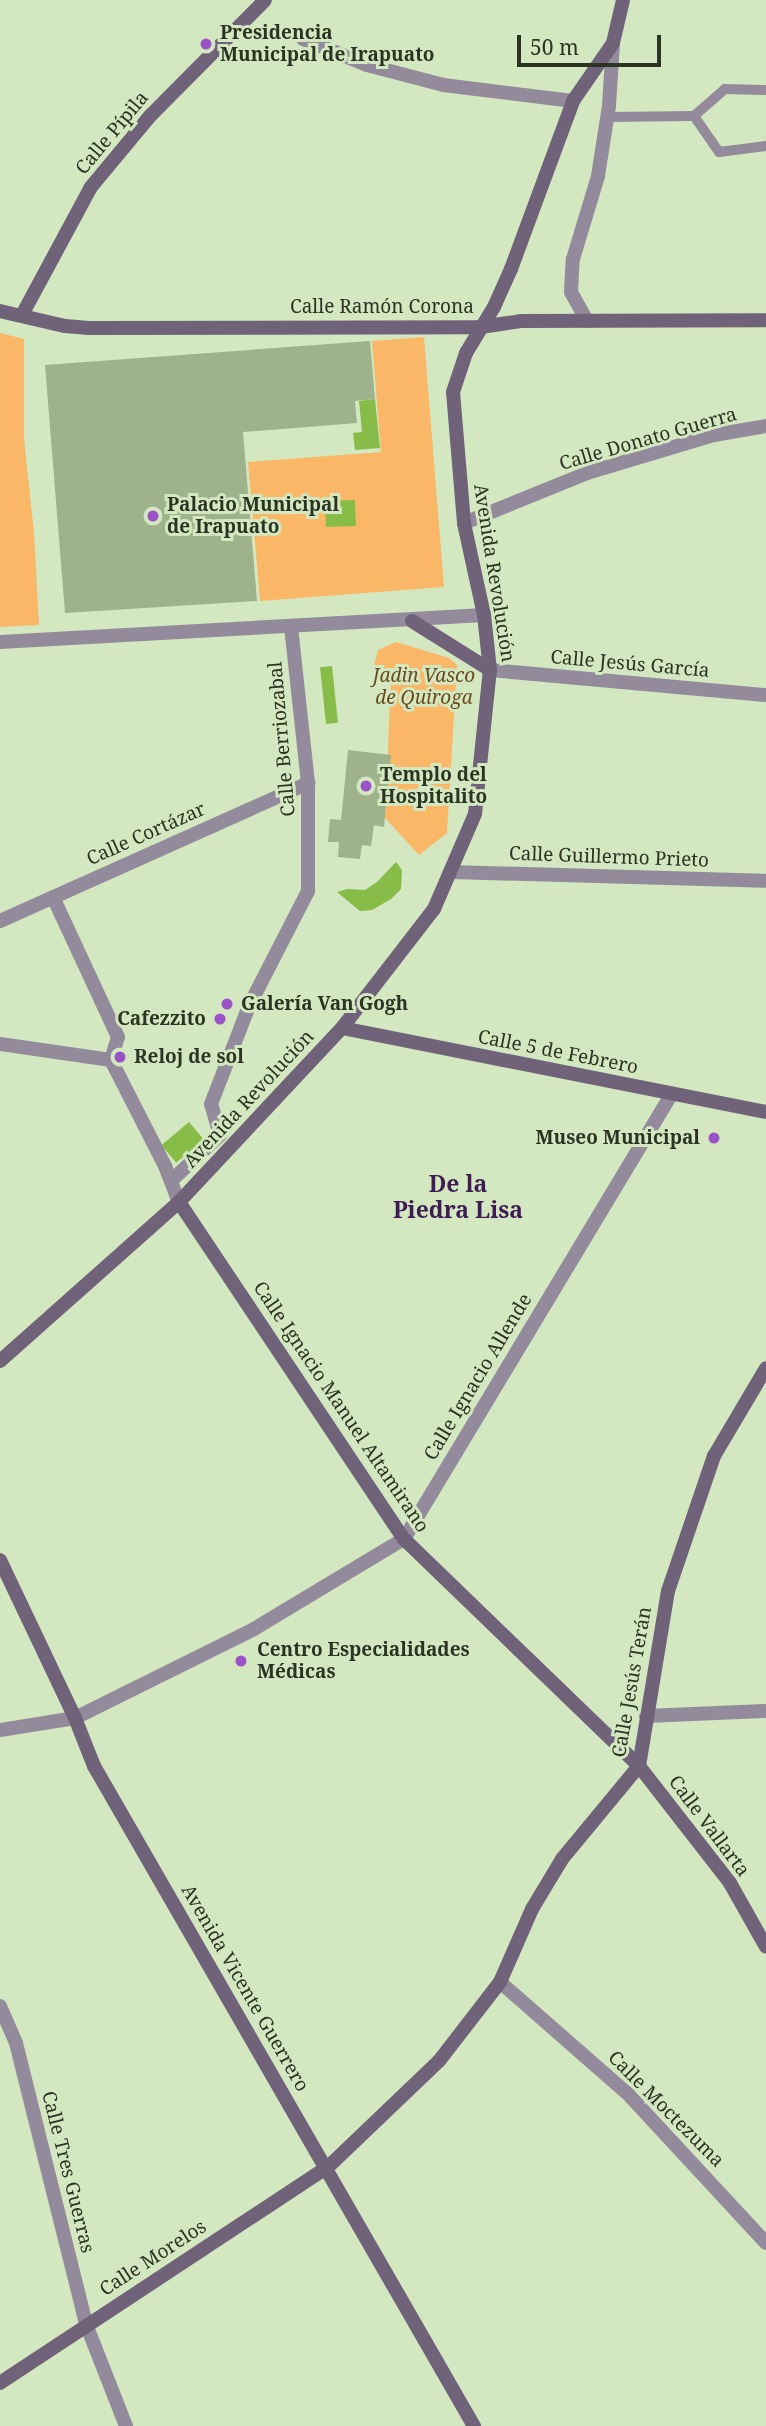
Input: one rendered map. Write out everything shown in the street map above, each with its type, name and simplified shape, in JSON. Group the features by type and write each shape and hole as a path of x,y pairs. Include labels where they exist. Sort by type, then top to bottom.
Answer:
{"street":[{"name":"Calle Pípila","path":"22,315 91,187 150,116 265,0"},
{"path":"587,321 571,292 573,258 597,176 608,117 613,43 623,0"},
{"path":"303,39 367,65 443,85 573,101"},
{"name":"Avenida Revolución","path":"0,1360 179,1202 342,1028 434,909 475,814 490,670 484,615 464,523 453,392 466,352 494,307 511,269 573,101 613,43"},
{"name":"Calle Ramón Corona","path":"0,310 89,328 481,327 521,321 766,320"},
{"name":"Calle Donato Guerra","path":"464,523 587,473 714,435 766,426"},
{"path":"0,642 484,615"},
{"path":"412,621 490,670"},
{"name":"Calle Berriozabal","path":"171,1181 220,1135 211,1104 249,1006 308,891 308,783 290,627"},
{"name":"Calle Jesús García","path":"490,670 766,695"},
{"name":"Calle Cortázar","path":"0,921 308,783"},
{"name":"Calle Guillermo Prieto","path":"451,872 766,881"},
{"path":"53,897 118,1037 111,1060 179,1202"},
{"name":"Calle 5 de Febrero","path":"342,1028 766,1112"},
{"path":"0,1044 111,1060"},
{"name":"Calle Ignacio Allende","path":"0,1730 75,1718 254,1629 404,1539 671,1094"},
{"name":"Calle Ignacio Manuel Altamirano","path":"179,1202 404,1539 639,1766"},
{"name":"Calle Jesús Terán","path":"328,2167 439,2062 500,1982 532,1909 562,1859 639,1766 668,1591 714,1456 760,1387 766,1368"},
{"name":"Avenida Vicente Guerrero","path":"0,1560 75,1718 94,1766 328,2167 474,2426"},
{"path":"646,1716 766,1711"},
{"name":"Calle Vallarta","path":"639,1766 730,1883 766,1947"},
{"name":"Calle Moctezuma","path":"500,1982 628,2094 766,2243"},
{"name":"Calle Tres Guerras","path":"0,2006 16,2043 86,2324 126,2426"},
{"name":"Calle Morelos","path":"0,2383 328,2167"}],"lane":[{"path":"608,117 694,116 725,89 766,90"},
{"path":"694,116 719,152 766,146"}],"green space":[{"path":"0,333 24,339 24,439 34,532 39,625 0,627"},
{"path":"424,337 444,587 260,601 248,462 381,452 372,341"},
{"name":"Jadin Vasco de Quiroga","path":"396,642 449,658 457,665 447,833 419,855 385,818 391,679 374,665 378,650"}],"shaded area":[{"path":"375,399 380,448 355,450 353,433 362,432 359,401"},
{"path":"355,500 356,526 326,527 325,501"},
{"path":"332,666 338,723 326,724 320,667"},
{"path":"396,862 402,870 401,889 391,899 372,910 360,911 337,892 347,889 365,890 377,882"},
{"path":"189,1122 204,1140 176,1163 161,1145"}],"building":[{"name":"Palacio Municipal de Irapuato","path":"370,341 375,399 355,401 357,423 243,432 257,601 65,613 45,365"},
{"name":"Templo del Hospitalito","path":"348,750 391,755 384,827 374,825 371,846 362,845 360,859 338,857 339,842 328,842 330,819 341,820"},
{"name":"Galería Van Gogh","path":"224,996 235,1000 229,1012 218,1007"}],"place":[{"name":"Presidencia Municipal de Irapuato","path":"206,44"},
{"name":"Palacio Municipal de Irapuato","path":"153,516"},
{"name":"Templo del Hospitalito","path":"366,786"},
{"name":"Galería Van Gogh","path":"227,1004"},
{"name":"Cafezzito","path":"220,1019"},
{"name":"Reloj de sol","path":"120,1057"},
{"name":"Museo Municipal","path":"714,1138"},
{"name":"Centro Especialidades Médicas","path":"241,1661"}],"district":[{"name":"De la Piedra Lisa","path":"458,1196"}]}
